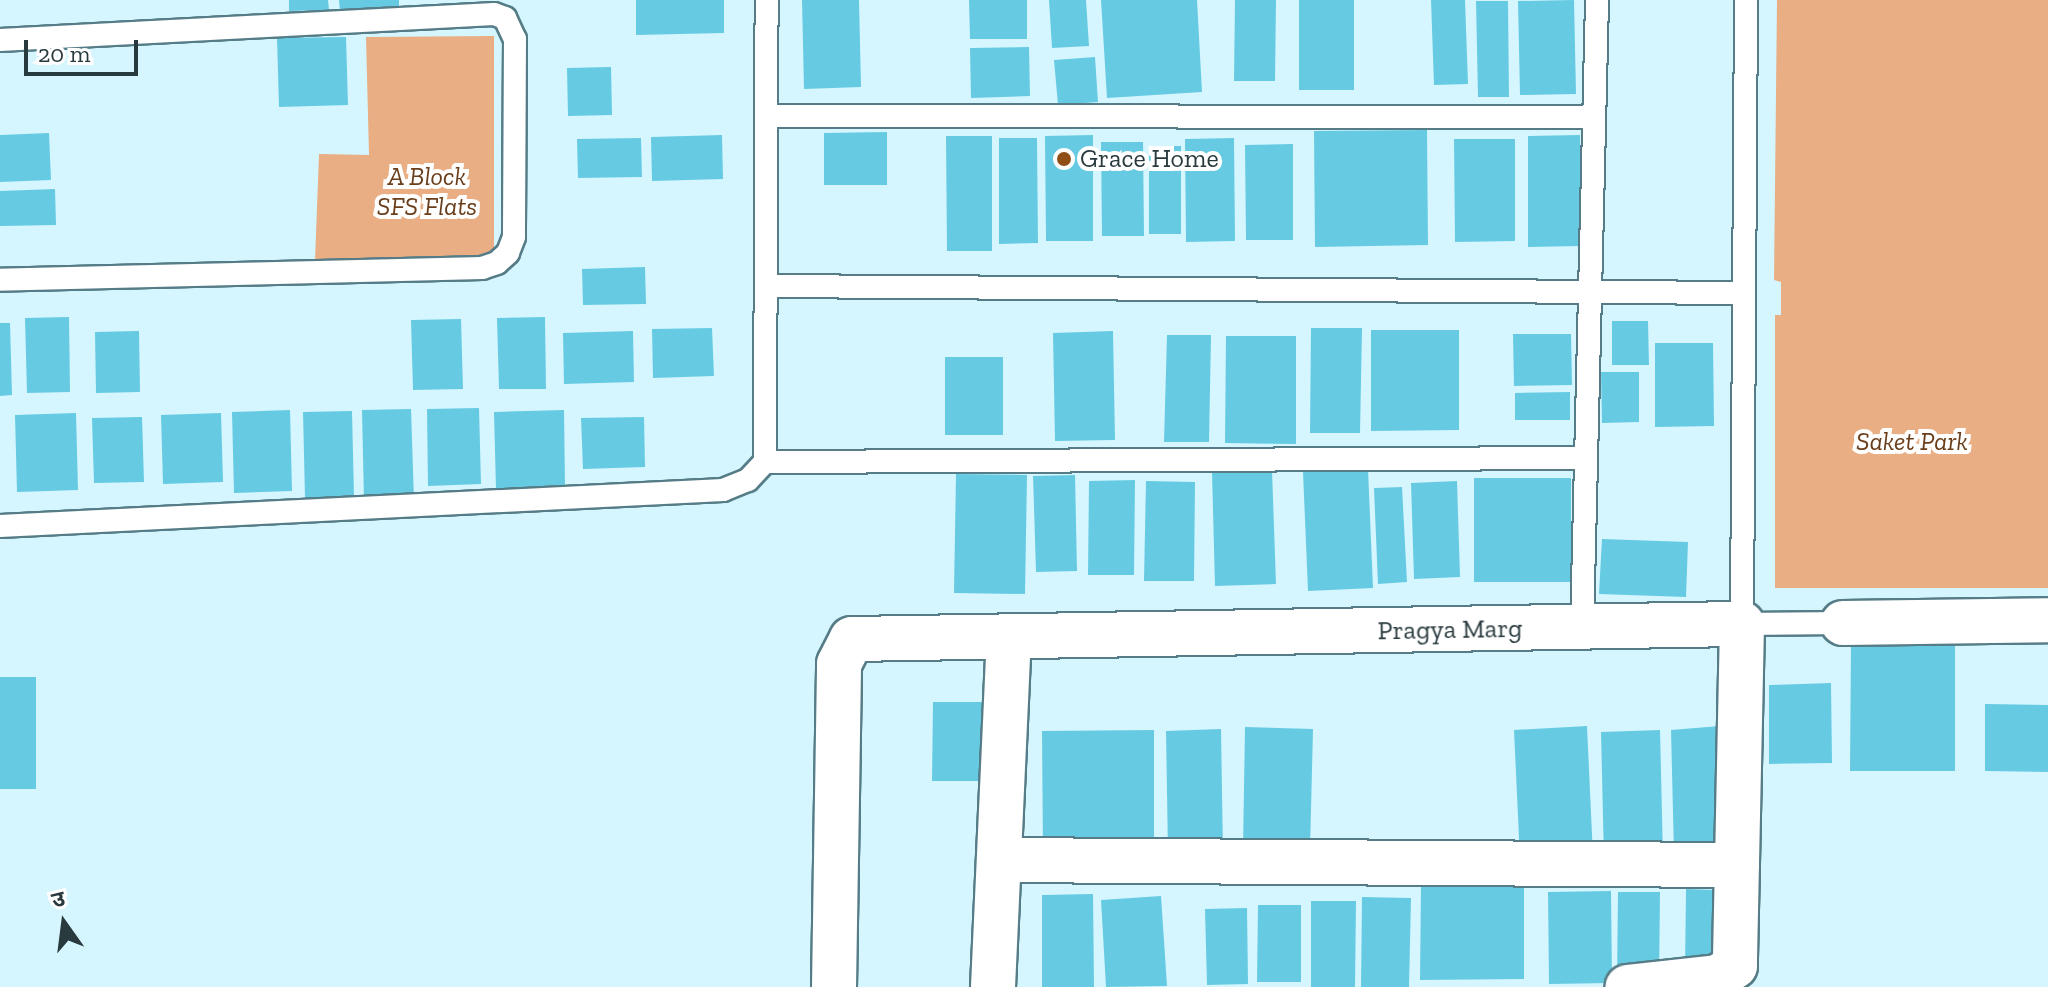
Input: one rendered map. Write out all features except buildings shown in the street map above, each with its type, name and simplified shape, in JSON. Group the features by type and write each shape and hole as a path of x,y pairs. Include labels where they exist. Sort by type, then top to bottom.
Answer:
{"street":[{"name":"Pragya Marg","path":"1843,623 2048,620"},
{"name":"Pragya Marg","path":"834,987 839,664 852,639 1742,624"},
{"path":"1628,987 1718,977 1735,966 1742,624"},
{"path":"993,987 1009,637"},
{"path":"999,860 1737,865"}],"lane":[{"path":"0,526 723,490 748,480 765,462 767,0"},
{"path":"1582,628 1597,0"},
{"path":"1742,624 1746,0"},
{"path":"0,40 494,14 505,18 515,39 514,237 508,253 497,263 482,268 0,280"},
{"path":"767,116 1592,117"},
{"path":"767,286 1742,293"},
{"path":"765,462 1584,458"},
{"name":"Pragya Marg","path":"1742,624 1843,623"}],"green space":[{"name":"Saket Park","path":"1777,0 2048,0 2048,588 1775,588 1775,315 1781,315 1781,282 1774,280"},
{"name":"A Block SFS Flats","path":"494,36 494,258 315,261 319,154 369,155 366,37"}],"place":[{"name":"Grace Home","path":"1064,159"}]}
